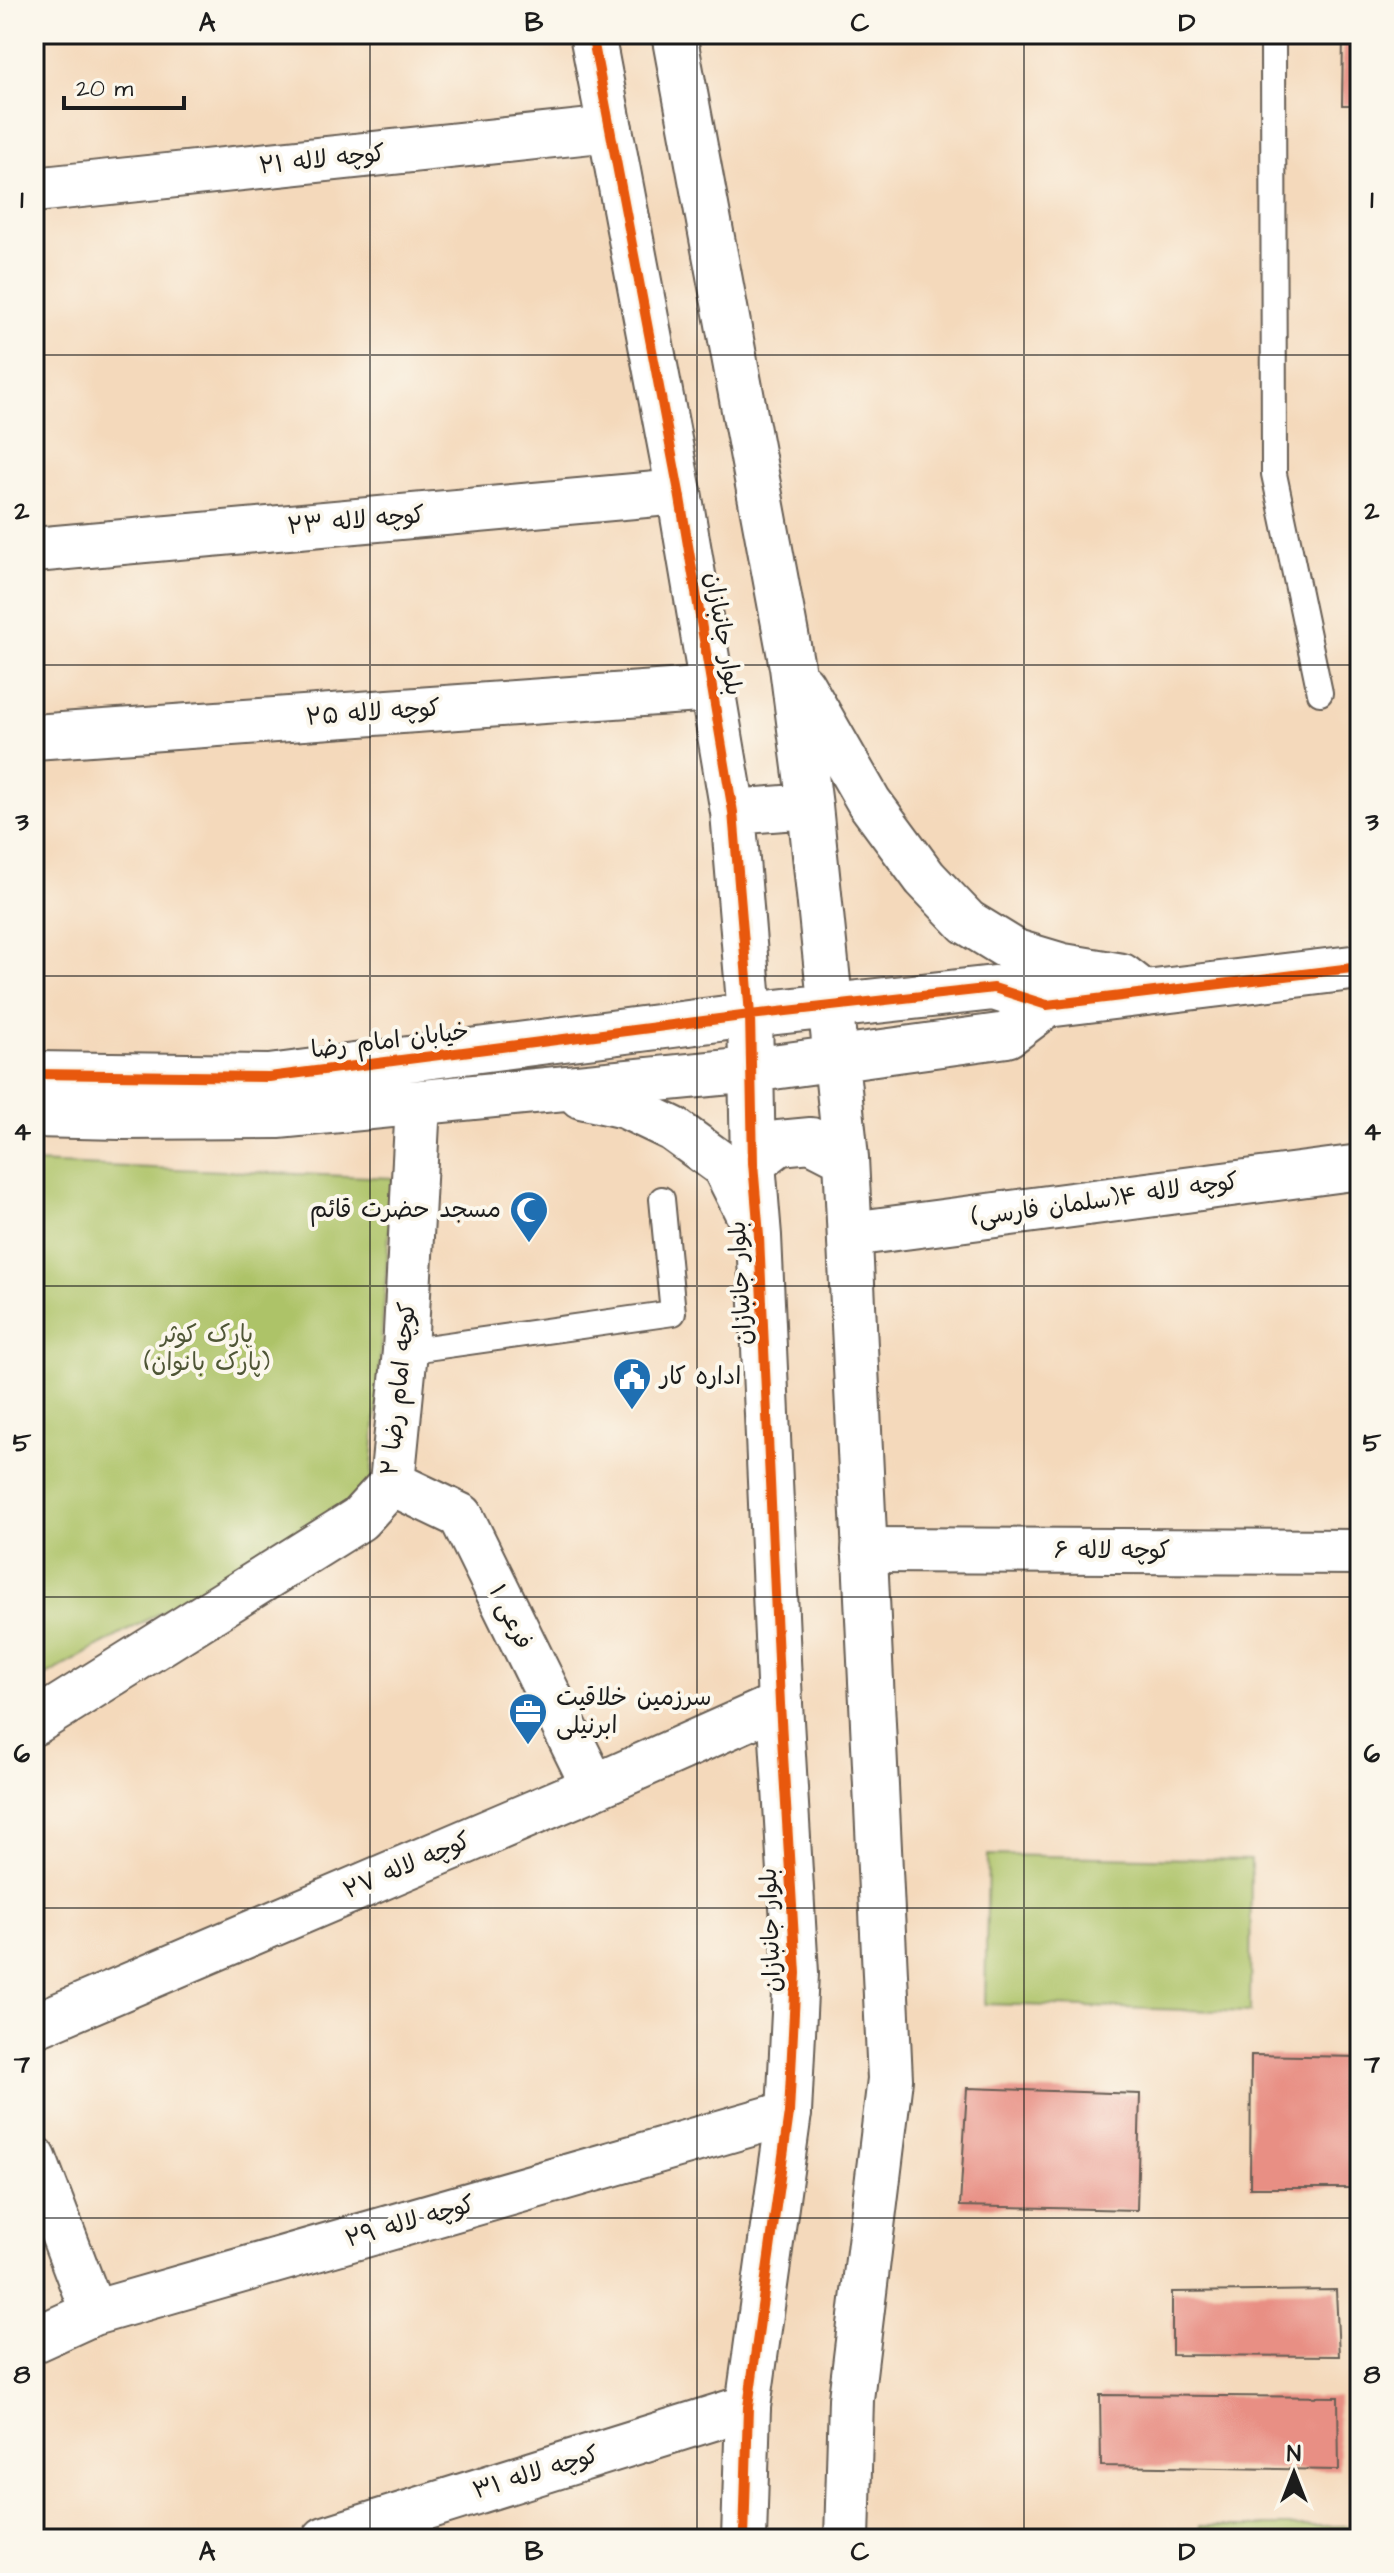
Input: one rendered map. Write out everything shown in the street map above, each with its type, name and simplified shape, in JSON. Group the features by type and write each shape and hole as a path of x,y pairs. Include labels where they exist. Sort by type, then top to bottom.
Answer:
{"street":[{"name":"بلوار جانبازان","path":"592,34 679,492 733,812 750,1015 753,1163 796,1973 789,2113 748,2407 744,2539"},
{"path":"674,34 792,667 810,806 846,1158 890,2079 851,2399 847,2539"},
{"name":"کوچه لاله ۲۱","path":"34,190 610,129"},
{"name":"کوچه لاله ۲۳","path":"34,550 679,492"},
{"path":"792,667 869,802 925,878 967,922 1016,952 1063,966 1122,976 1145,994"},
{"name":"کوچه لاله ۲۵","path":"34,737 713,689"},
{"path":"733,812 810,806"},
{"path":"1047,1005 1360,967"},
{"name":"خیابان امام رضا","path":"34,1115 121,1117 750,1015 994,988 1047,1005"},
{"name":"خیابان امام رضا","path":"34,1074 247,1097 278,1116 751,1070 1007,1035 1047,1005"},
{"path":"556,1090 625,1106 673,1129 724,1166 759,1236"},
{"name":"کوچه امام رضا ۲","path":"34,1723 359,1519 392,1483 405,1351 418,1103"},
{"path":"753,1163 779,1143 811,1140 846,1158"},
{"name":"کوچه لاله ۴(سلمان فارسی)","path":"851,1234 1360,1167"},
{"name":"فرعی ۱","path":"392,1483 461,1516 594,1787"},
{"name":"کوچه لاله ۶","path":"864,1550 1360,1552"},
{"name":"کوچه لاله ۲۷","path":"34,2026 594,1787 780,1704"},
{"name":"کوچه لاله ۲۹","path":"34,2340 93,2313 789,2113"},
{"path":"34,2158 93,2313"},
{"name":"کوچه لاله ۳۱","path":"325,2539 748,2407"}],"lane":[{"path":"1273,34 1274,474 1320,693"},
{"path":"405,1351 673,1313 662,1199"}],"green space":[{"name":"پارک کوثر (پارک بانوان)","path":"34,1163 393,1178 370,1497 34,1682"},
{"path":"988,1855 1251,1860 1250,2012 985,2004"},
{"path":"1200,2526 1360,2526 1360,2539 1199,2539"}],"building":[{"path":"1343,34 1360,34 1360,105 1342,105"},
{"path":"1251,2055 1360,2057 1360,2188 1250,2188"},
{"path":"967,2088 1140,2094 1137,2210 960,2206"},
{"path":"1336,2290 1339,2356 1172,2355 1172,2292"},
{"path":"1100,2395 1338,2397 1339,2470 1101,2466"}],"cycle path":[{"path":"592,34 679,492 733,812 750,1015 753,1163 796,1973 789,2113 748,2407 744,2539"},
{"path":"34,1074 269,1077 750,1015 994,988 1047,1005 1360,967"}],"place":[{"name":"مسجد حضرت قائم","path":"529,1244"},
{"name":"اداره کار","path":"632,1411"},
{"name":"سرزمین خلاقیت ابرنیلی","path":"528,1746"}]}
